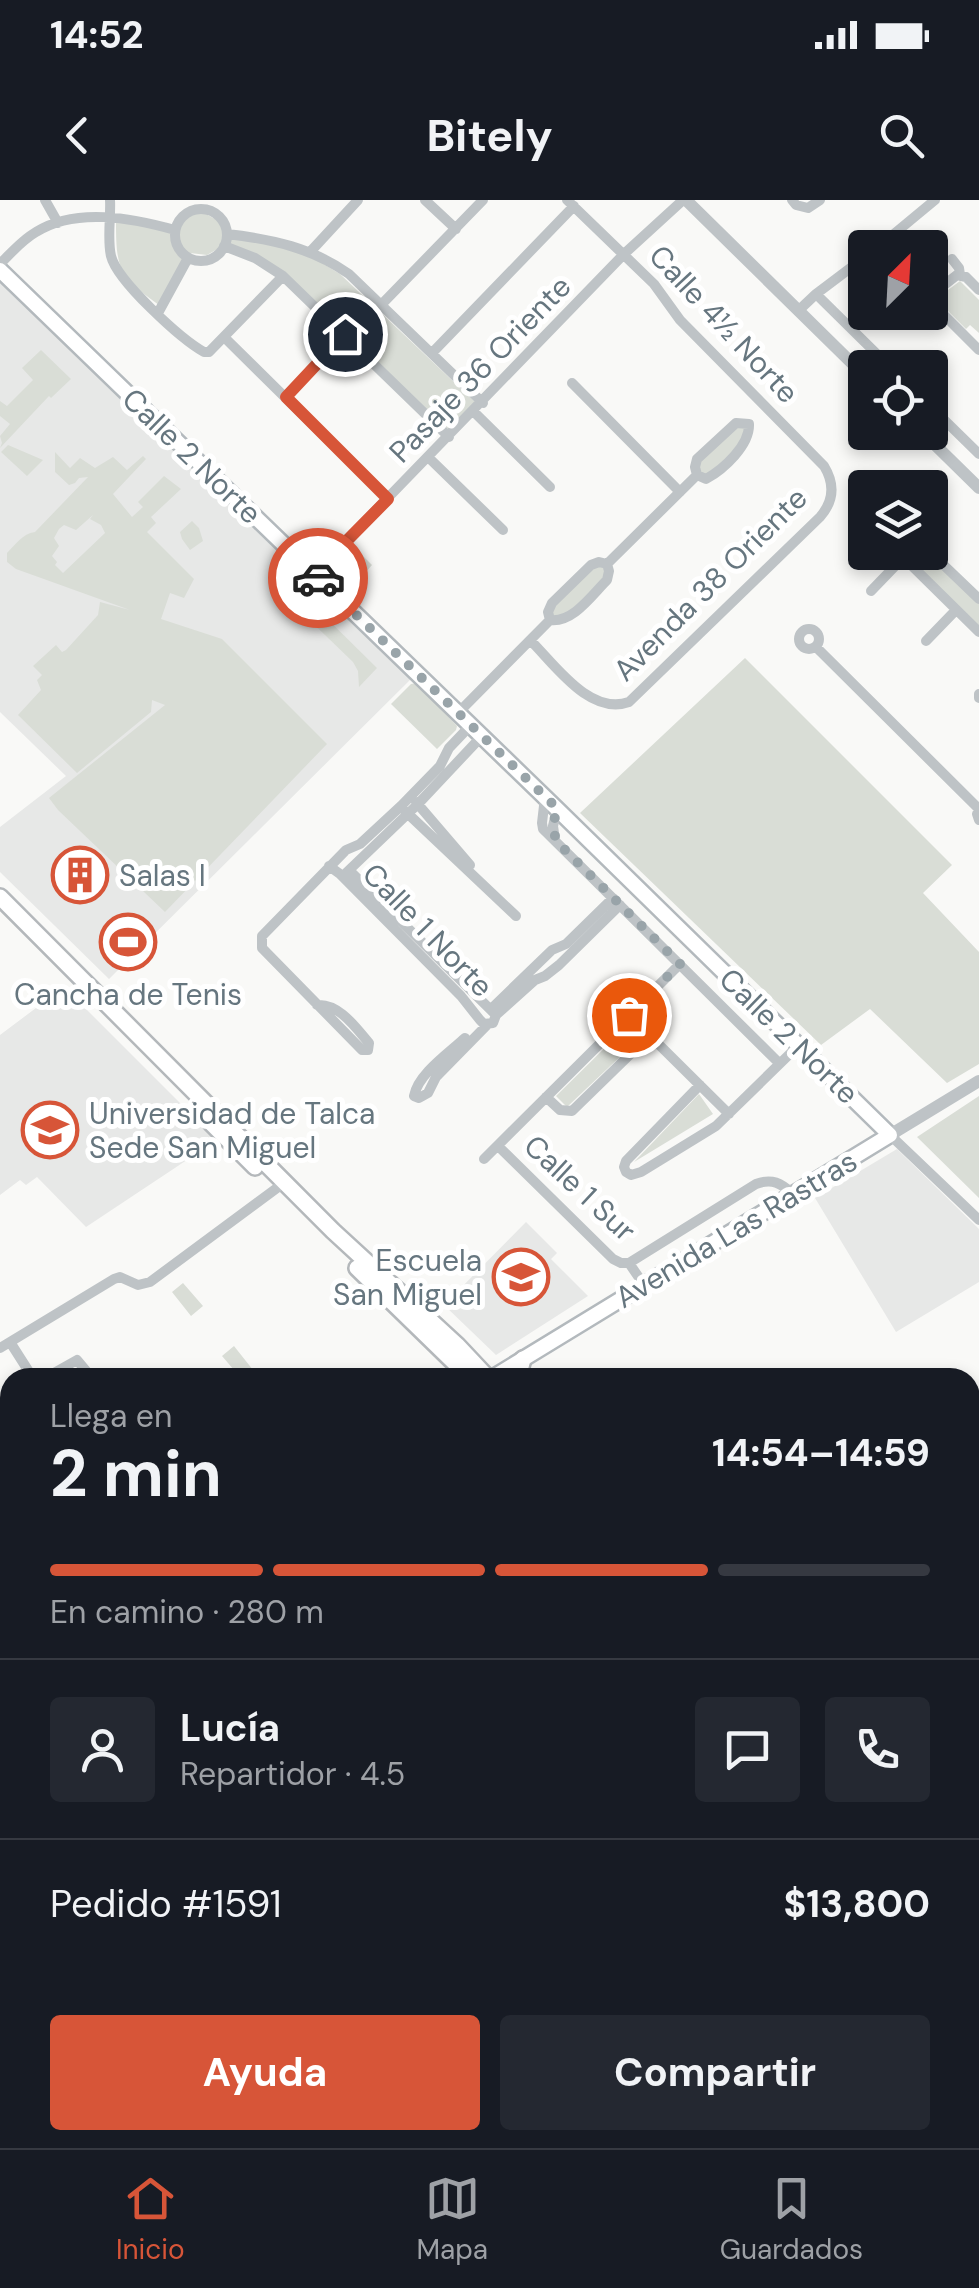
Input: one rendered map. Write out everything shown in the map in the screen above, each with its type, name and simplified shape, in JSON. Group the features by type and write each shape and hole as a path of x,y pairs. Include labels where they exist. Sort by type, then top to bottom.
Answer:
{"highway":[{"path":"0,897 333,1231 480,1368"},
{"path":"0,912 460,1368"},
{"path":"521,1368 523,1359"}],"main road":[{"name":"Calle 2 Norte","path":"0,267 890,1135"},
{"name":"Avenida Las Rastras","path":"507,1368 890,1135"}],"street":[{"path":"45,200 58,223"},
{"path":"110,200 111,254 118,270 131,288 204,352 210,352 282,276"},
{"path":"212,212 221,200"},
{"path":"311,251 358,200"},
{"path":"425,200 456,229"},
{"path":"286,397 483,200"},
{"path":"684,200 848,360"},
{"name":"Pasaje 36 Oriente","path":"314,574 624,254 684,200"},
{"path":"792,200 808,208 820,200"},
{"path":"899,230 935,200"},
{"path":"432,353 571,203"},
{"name":"Calle 4½ Norte","path":"571,203 654,284 680,320 824,466 832,489"},
{"path":"192,205 212,212 223,222 227,234 224,246 206,261 188,258 177,246 175,230 192,205"},
{"path":"0,267 30,236 58,223 88,217 111,218 175,230"},
{"path":"227,234 263,238 311,251 349,274 483,402"},
{"path":"224,246 255,258 282,276 449,437"},
{"path":"158,313 188,258"},
{"path":"952,260 960,275"},
{"path":"798,311 848,270"},
{"path":"948,282 960,275 979,290"},
{"path":"816,294 873,350"},
{"path":"948,317 979,350"},
{"path":"224,338 388,499"},
{"path":"572,383 680,492"},
{"path":"749,424 766,406"},
{"path":"474,412 550,487"},
{"path":"697,476 697,459 731,426 749,424"},
{"path":"697,476 706,479 714,475 747,440 749,424"},
{"path":"948,424 979,454"},
{"path":"940,450 979,488"},
{"path":"429,458 502,530"},
{"path":"607,564 697,476"},
{"name":"Avenda 38 Oriente","path":"530,641 584,694 598,702 614,706 633,699 820,517 828,507 832,489"},
{"path":"458,713 550,620 550,607 578,577 595,562 607,564"},
{"path":"550,620 568,618 607,580 607,564"},
{"path":"870,591 891,570"},
{"path":"916,570 979,632"},
{"path":"948,570 979,600"},
{"path":"926,641 956,610"},
{"path":"816,647 979,809 979,820"},
{"path":"414,800 449,748 470,725"},
{"path":"329,866 345,872 367,845 482,736"},
{"path":"545,797 542,826 556,841"},
{"path":"414,800 466,860 473,876"},
{"path":"556,841 553,826 557,808"},
{"path":"404,809 516,916"},
{"name":"Calle 2 Norte","path":"556,841 778,1063"},
{"path":"317,1005 326,1004 337,1010 370,1043 368,1050 362,1050 317,1005 262,948 260,940 346,850 367,845"},
{"name":"Calle 1 Norte","path":"345,872 492,1011"},
{"name":"Calle 1 Norte","path":"345,872 483,1022"},
{"path":"483,1022 425,1095 414,1096 414,1090 428,1072 483,1022 493,1023 492,1011 552,950 572,940 617,902"},
{"path":"484,1159 680,964"},
{"path":"629,1015 729,1114"},
{"path":"546,1097 560,1110 572,1111 650,1035"},
{"path":"700,1086 626,1161 624,1170 632,1175 641,1172 716,1126 799,1045"},
{"name":"Avenida Las Rastras","path":"890,1135 979,1080"},
{"name":"Calle 2 Norte","path":"890,1135 979,1220"},
{"name":"Calle 1 Sur","path":"498,1146 614,1258 629,1264 644,1285"},
{"path":"629,1264 761,1182 777,1182 794,1194"},
{"path":"25,1368 5,1345 117,1278 138,1285 150,1282 277,1188"},
{"path":"62,1368 75,1360 85,1368"}],"shaded area":[{"path":"204,213 217,220 224,231 304,252 340,274 475,402 448,431 279,269 221,247 207,255 190,253 159,305 135,287 122,270 116,221 178,227 190,215"},
{"path":"0,279 413,677 109,979 0,872 0,827 66,776 0,712"},
{"path":"960,281 979,300 979,333 970,325 966,329 948,311 948,290"},
{"path":"41,350 71,379 49,396 0,448 0,436 10,424 0,416 0,401 7,406 33,380 22,368"},
{"path":"749,424 747,440 706,479 695,463 731,426"},
{"path":"8,445 43,460 27,476 1,452"},
{"path":"55,452 70,468 80,458 95,468 113,457 127,470 143,456 146,459 113,494 132,517 143,507 138,502 164,476 181,489 151,517 156,523 147,532 194,579 184,598 170,593 161,619 222,639 327,744 165,912 49,798 165,705 152,700 151,712 77,773 18,715 41,690 37,680 42,675 33,666 56,645 62,652 66,650 98,615 100,602 130,610 16,569 7,562 7,553 16,543 35,532 88,477 69,485 55,472","holes":["93,515 90,519 101,525 105,533 63,573 52,556 59,546 54,538 64,525 76,530"]},
{"path":"192,521 203,541 190,550 180,532"},
{"path":"351,544 372,565 348,592 325,569"},
{"path":"595,563 609,571 568,618 554,622 549,607"},
{"path":"922,570 944,570 979,603 979,628"},
{"path":"301,593 377,668 359,687 353,662 297,608"},
{"path":"745,658 952,865 923,893 979,952 979,1064 947,1083 870,1009 821,1045 580,813"},
{"path":"417,683 457,726 437,749 391,704"},
{"name":"Cancha de Tenis","path":"136,917 154,934 120,965 103,949"},
{"name":"Universidad de Talca Sede San Miguel","path":"64,987 217,1140 86,1227 37,1177 26,1185 20,1180 0,1195 0,1035"},
{"path":"629,1024 642,1036 567,1107 556,1096"},
{"path":"699,1094 713,1114 634,1162"},
{"path":"979,1096 979,1198 917,1137"},
{"path":"897,1149 979,1229 979,1282 896,1332 815,1198"},
{"name":"Escuela San Miguel","path":"526,1222 557,1253 551,1259 588,1296 496,1355 444,1305"},
{"path":"183,1283 203,1306 191,1316 172,1292"},
{"path":"234,1346 251,1368 232,1368 222,1356"}],"way so far":[{"path":"318,578 557,808 553,826 556,841 680,964 629,1015"}],"place":[{"name":"Salas I","path":"80,875"},
{"name":"Cancha de Tenis","path":"128,942"},
{"name":"Universidad de Talca Sede San Miguel","path":"50,1130"},
{"name":"Escuela San Miguel","path":"521,1277"}],"route":[{"path":"318,578 314,574 388,499 286,397 345,334"}]}
